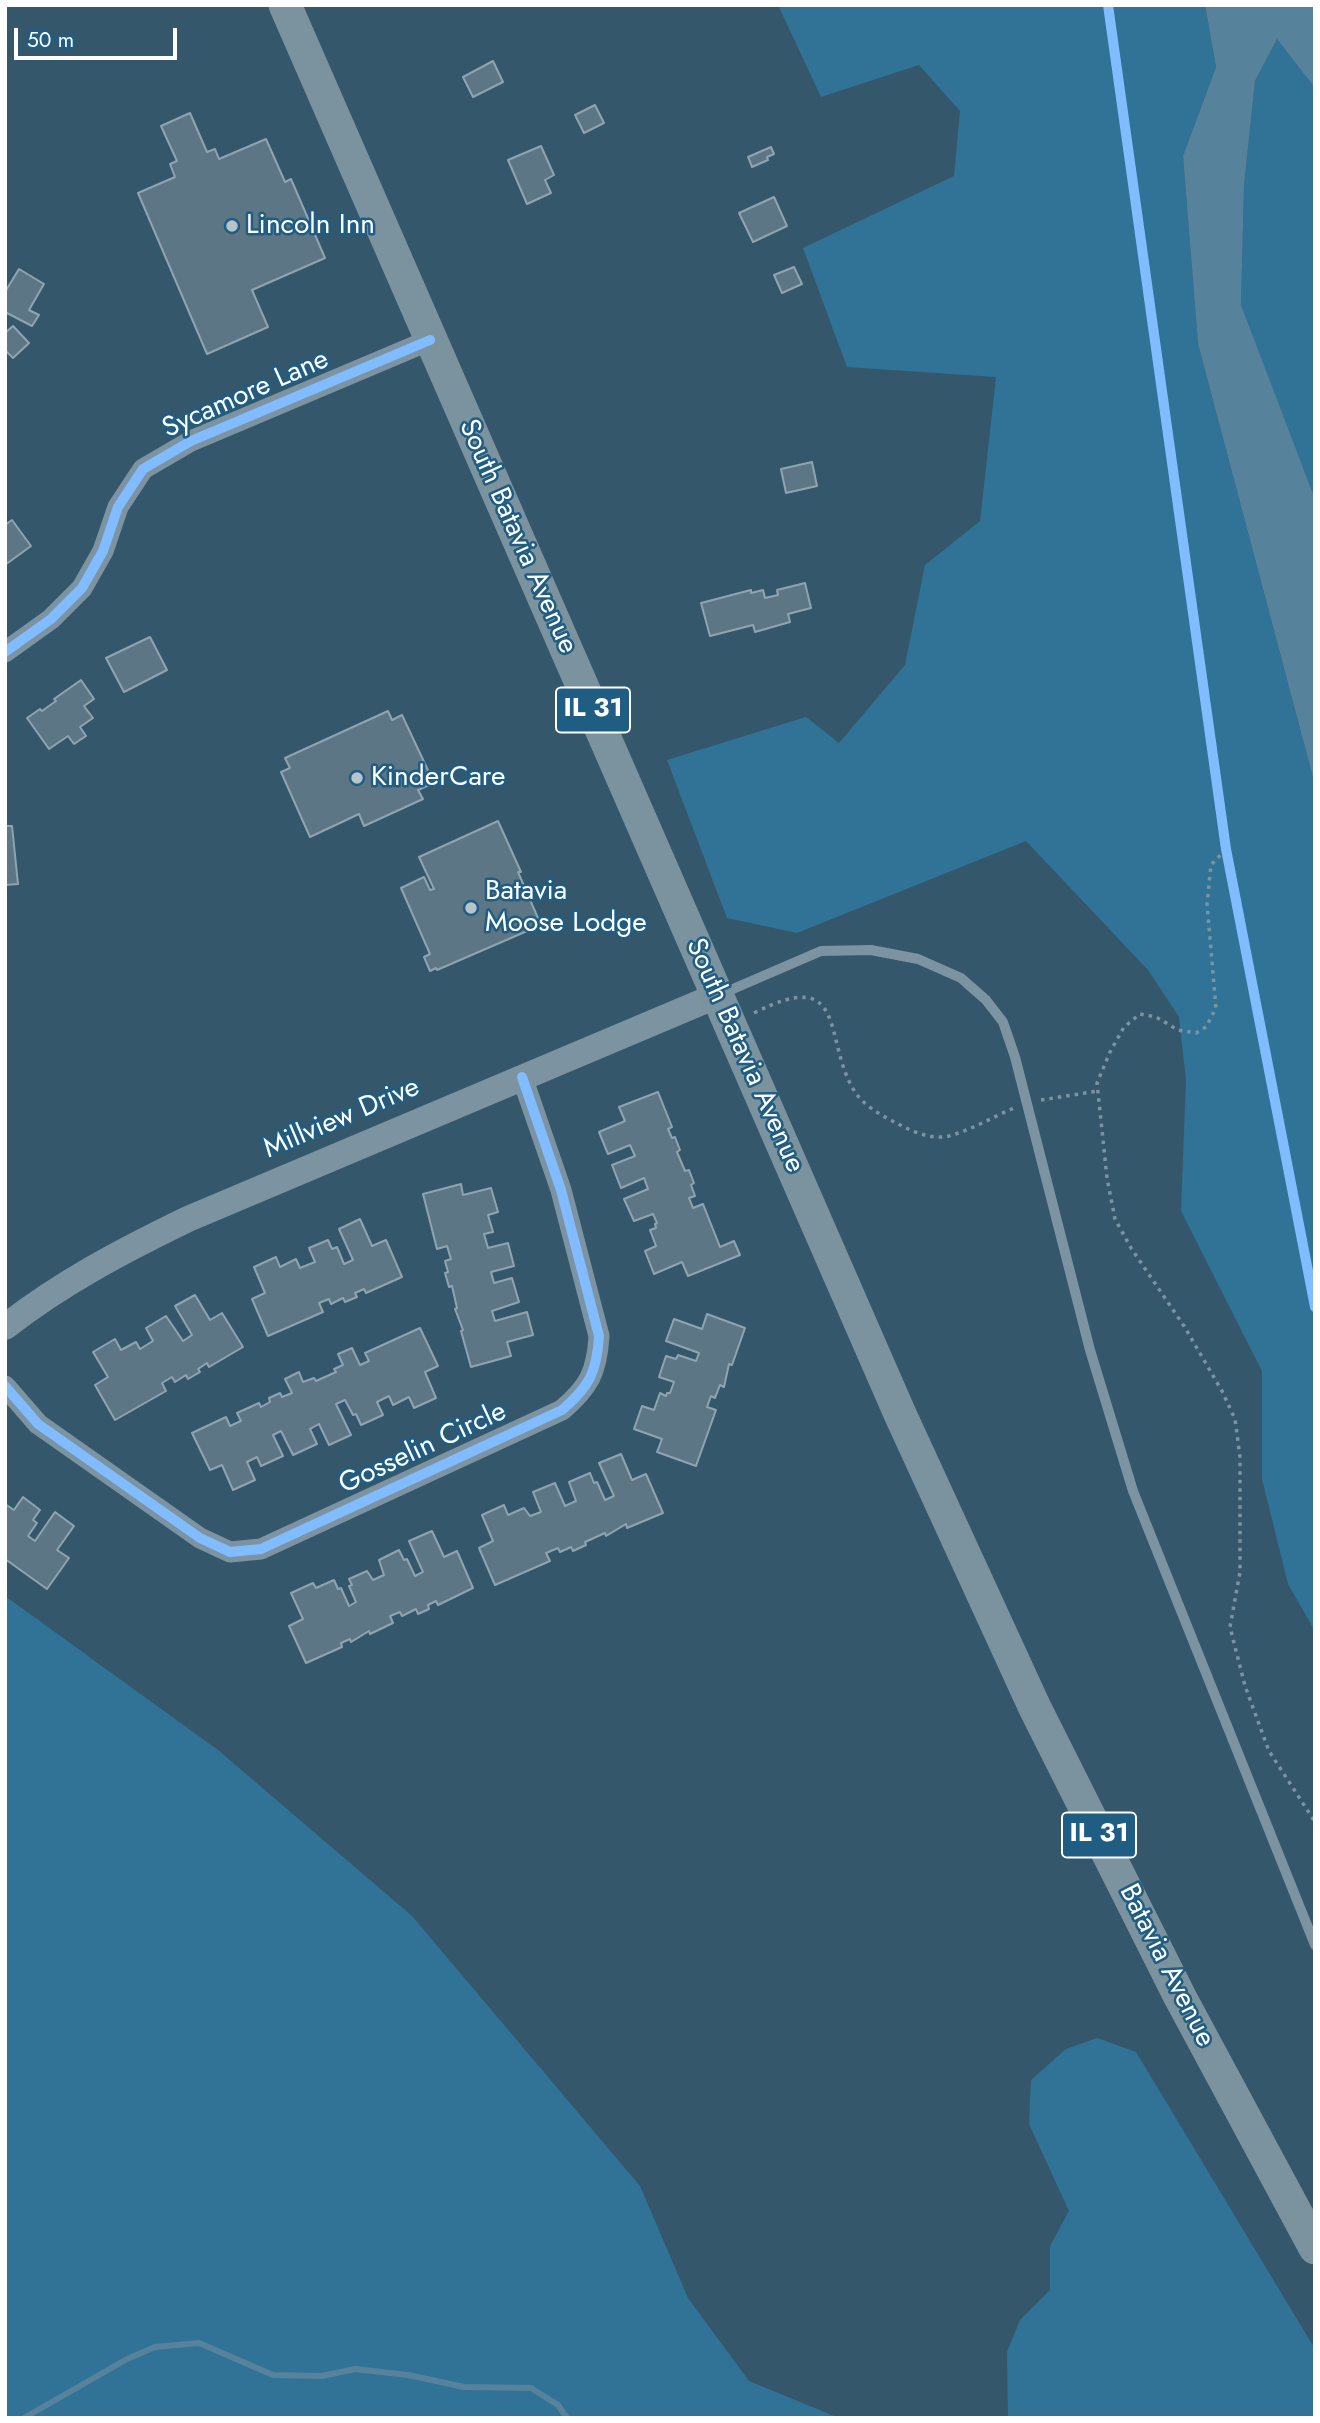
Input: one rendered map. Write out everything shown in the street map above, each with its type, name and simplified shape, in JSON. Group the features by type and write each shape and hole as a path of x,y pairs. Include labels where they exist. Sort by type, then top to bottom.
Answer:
{"main road":[{"name":"South Batavia Avenue","path":"285,5 900,1414"},
{"name":"Batavia Avenue","path":"900,1414 1035,1707 1180,1997 1315,2248"}],"street":[{"name":"Sycamore Lane","path":"5,652 51,619 82,588 103,551 118,507 143,469 191,441 430,340"},
{"name":"Millview Drive","path":"5,1327 84,1273 145,1240 716,996"},
{"name":"Gosselin Circle","path":"5,1386 38,1423 201,1538 230,1552 261,1549 562,1410 591,1379 598,1359 599,1336 561,1190 522,1077"}],"lane":[{"path":"716,996 821,951 871,950 918,958 961,978 986,1000 1003,1022 1027,1102 1090,1350 1133,1492 1315,1945"}],"path":[{"path":"1224,835 1229,862"},
{"path":"1226,849 1211,865 1207,904 1216,1007 1206,1027 1196,1033 1178,1030 1156,1017 1139,1014 1125,1027 1110,1052 1097,1083 1107,1178 1115,1219 1131,1248 1184,1326 1235,1419 1240,1457 1240,1572 1230,1627 1245,1685 1269,1751 1315,1822"},
{"path":"730,1026 781,1000 801,997 817,1000 827,1010 833,1024 843,1067 856,1094 881,1115 916,1134 949,1136 1027,1102 1098,1091"}],"shaded area":[{"path":"778,5 1205,5 1216,67 1183,156 1198,344 1315,785 1315,1631 1288,1584 1262,1479 1262,1371 1181,1211 1186,1080 1179,1017 1148,970 1026,841 797,933 727,918 667,760 806,717 839,743 905,665 925,565 980,521 996,377 847,367 803,248 954,176 960,111 919,65 821,97"},
{"path":"1205,5 1315,5 1315,88 1277,39 1255,81 1244,186 1241,305 1315,499 1315,785 1198,344 1183,156 1216,67"},
{"path":"1277,39 1315,88 1315,499 1241,306 1244,186 1255,81"},
{"path":"5,1596 218,1750 412,1916 640,2186 688,2298 749,2381 839,2418 5,2418"},
{"path":"1097,2038 1136,2052 1315,2349 1315,2418 1008,2418 1007,2352 1020,2320 1050,2290 1050,2246 1069,2211 1029,2124 1031,2080 1066,2049"}],"building":[{"path":"493,61 503,82 473,97 463,77"},
{"path":"595,105 604,123 584,133 575,115"},
{"name":"Lincoln Inn","path":"190,113 207,152 215,149 219,159 266,139 285,182 291,179 325,258 252,290 268,327 207,354 138,193 175,177 170,164 177,161 161,126"},
{"path":"541,146 554,175 545,180 551,193 527,204 508,160"},
{"path":"771,147 774,154 767,157 768,160 752,167 748,157"},
{"path":"774,197 787,226 753,242 739,213"},
{"path":"794,267 802,284 782,293 774,275"},
{"path":"19,269 44,284 29,310 39,315 32,326 5,312 5,292"},
{"path":"13,326 29,343 13,358 5,350 5,333"},
{"path":"812,462 817,486 786,493 781,469"},
{"path":"12,520 31,546 5,565 5,525"},
{"path":"805,583 811,608 788,614 790,622 755,632 753,625 710,636 701,603 751,590 751,593 763,590 765,598 778,595 777,590"},
{"path":"150,637 167,670 124,692 106,658"},
{"path":"81,680 94,699 84,706 93,718 80,727 86,736 74,744 68,736 49,749 27,718 40,709 42,711"},
{"name":"KinderCare","path":"388,711 392,720 402,715 434,783 418,790 423,799 364,826 359,814 310,837 281,772 290,768 285,758"},
{"name":"Batavia Moose Lodge","path":"498,821 541,925 430,971 424,957 430,954 401,888 424,877 430,890 434,889 419,857"},
{"path":"5,826 12,826 18,884 5,885"},
{"path":"658,1092 672,1127 668,1129 672,1138 675,1137 680,1150 677,1152 685,1171 689,1170 694,1183 691,1185 695,1196 689,1198 693,1208 703,1204 720,1247 734,1241 740,1255 688,1276 682,1262 654,1274 645,1251 656,1246 650,1230 656,1228 657,1223 653,1214 634,1221 624,1199 648,1189 644,1178 621,1188 612,1165 635,1156 630,1145 608,1154 599,1132 625,1121 619,1107"},
{"path":"461,1184 463,1195 491,1188 498,1212 488,1215 493,1232 484,1234 488,1248 508,1243 514,1266 491,1272 494,1283 512,1278 519,1302 492,1311 495,1321 527,1312 533,1335 507,1342 511,1356 471,1367 461,1331 463,1330 455,1309 457,1308 452,1286 449,1287 445,1273 448,1272 445,1261 451,1259 447,1246 437,1249 423,1194"},
{"path":"360,1219 372,1246 386,1240 402,1277 366,1293 364,1289 355,1293 357,1297 345,1302 343,1298 331,1304 329,1299 319,1303 323,1312 268,1336 252,1299 265,1293 254,1267 276,1257 280,1267 296,1259 300,1268 315,1262 309,1248 328,1240 332,1249 337,1247 344,1264 353,1260 339,1229"},
{"path":"195,1295 210,1320 222,1313 243,1347 209,1367 207,1363 198,1369 200,1372 188,1379 186,1375 175,1382 172,1377 162,1383 166,1391 115,1420 95,1385 108,1377 93,1352 115,1339 121,1350 136,1342 140,1349 153,1341 146,1328 166,1316 183,1341 192,1335 175,1306"},
{"path":"707,1314 745,1328 732,1365 729,1364 724,1387 720,1385 715,1398 711,1396 707,1407 716,1410 696,1466 657,1452 662,1439 634,1429 642,1406 654,1410 660,1393 666,1396 670,1393 674,1382 659,1377 666,1356 676,1359 678,1355 696,1361 699,1353 666,1341 674,1319 702,1329"},
{"path":"420,1328 438,1366 425,1372 436,1398 414,1408 409,1397 393,1405 389,1396 377,1402 383,1415 361,1425 345,1400 336,1404 351,1435 329,1445 319,1424 310,1429 317,1444 293,1455 281,1431 273,1435 283,1456 261,1466 257,1457 247,1462 255,1480 233,1490 222,1465 210,1470 192,1433 226,1417 230,1426 241,1421 237,1413 259,1403 261,1407 270,1402 269,1398 280,1393 282,1397 292,1393 285,1379 299,1372 303,1382 314,1378 316,1381 336,1372 334,1369 343,1365 338,1354 352,1348 360,1365 369,1361 365,1353"},
{"path":"621,1454 632,1480 646,1474 663,1513 627,1528 626,1524 606,1536 605,1533 585,1542 586,1545 573,1551 571,1547 560,1552 558,1548 546,1553 550,1561 495,1585 479,1548 493,1541 482,1515 504,1505 508,1515 524,1508 530,1516 541,1512 533,1492 555,1483 565,1506 576,1501 569,1482 590,1473 605,1500 614,1496 599,1463"},
{"path":"23,1497 40,1510 33,1520 37,1523 28,1536 35,1541 55,1512 74,1526 57,1550 69,1558 47,1589 5,1559 5,1504 14,1510"},
{"path":"432,1531 444,1557 457,1551 473,1588 438,1605 436,1601 428,1605 429,1609 418,1614 416,1609 402,1616 400,1612 390,1616 393,1623 370,1634 369,1631 351,1642 350,1639 341,1643 342,1647 306,1663 289,1626 303,1619 291,1593 313,1583 316,1588 334,1580 349,1606 356,1602 349,1579 367,1571 373,1580 384,1575 379,1560 399,1550 415,1576 423,1572 409,1541"}],"waterway":[{"path":"24,2418 127,2359 155,2347 199,2343 273,2375 322,2376 355,2369 408,2375 464,2387 531,2388 558,2405 567,2418"}],"cycle path":[{"path":"1108,5 1226,849 1315,1307"},
{"path":"5,652 51,619 82,588 103,551 118,507 143,469 191,441 430,340"},
{"path":"5,1386 38,1424 200,1538 230,1552 261,1549 562,1410 579,1394 590,1378 599,1336 561,1190 522,1077"}],"place":[{"name":"Lincoln Inn","path":"232,226"},
{"name":"KinderCare","path":"357,778"},
{"name":"Batavia Moose Lodge","path":"471,908"}]}
